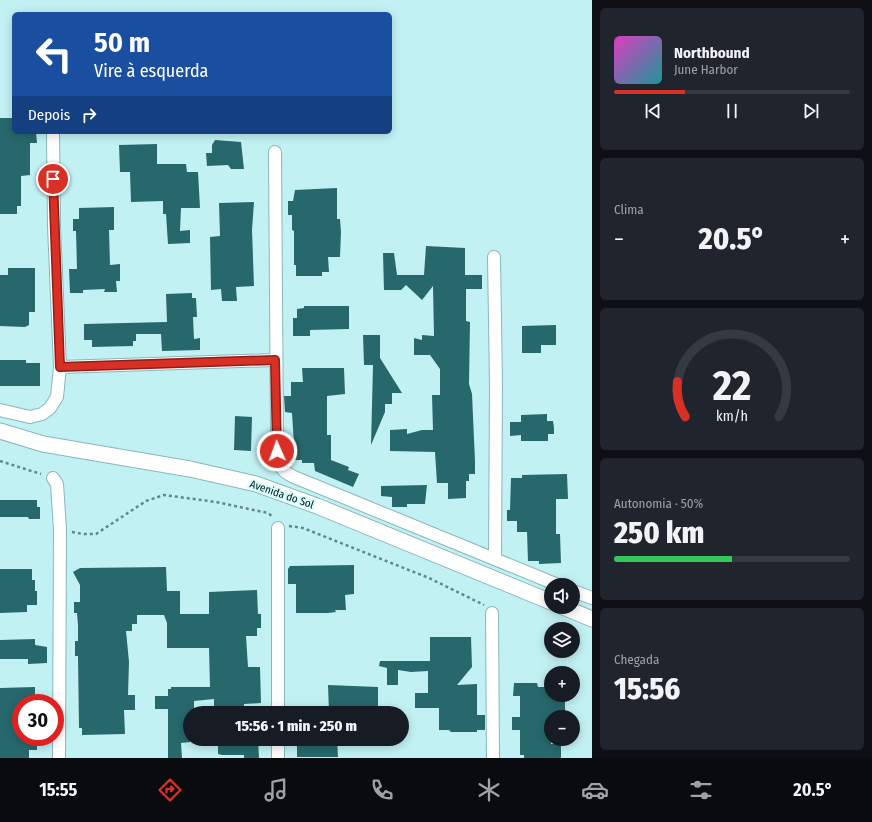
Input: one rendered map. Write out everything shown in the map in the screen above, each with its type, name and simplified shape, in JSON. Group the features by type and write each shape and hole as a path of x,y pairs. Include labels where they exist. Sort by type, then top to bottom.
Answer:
{"street":[{"path":"0,410 30,417 42,414 50,408 57,397 60,367 54,226 53,134"},
{"path":"275,152 275,360 278,460 281,470 284,473 544,579"},
{"path":"494,257 496,385 495,558"},
{"path":"60,367 275,360"},
{"name":"Avenida do Sol","path":"0,432 43,444 190,469 256,484 317,506 544,599"},
{"path":"53,478 57,484 60,529 59,758"},
{"path":"278,528 278,706"},
{"path":"580,594 592,598"},
{"path":"492,612 493,758"},
{"path":"580,614 592,619"},
{"path":"278,746 278,758"}],"path":[{"path":"0,461 53,478"},
{"path":"60,529 84,534 96,534 146,501 164,495 216,502 268,513 275,519 278,528 288,526 303,528 429,578 481,603 492,612"}],"building":[{"path":"0,118 12,118 12,134 36,134 37,143 30,143 30,175 21,176 21,206 17,206 17,214 0,214"},
{"path":"215,140 241,142 244,169 231,169 228,165 207,166 206,153 212,153 212,145"},
{"path":"157,144 157,164 186,164 187,172 198,172 200,208 181,208 180,231 190,230 190,243 168,244 166,214 163,214 163,201 131,202 130,172 120,172 119,145"},
{"path":"337,188 337,219 340,219 341,232 340,257 328,257 329,272 322,272 322,276 296,276 296,265 294,265 294,231 292,230 292,215 288,215 288,201 293,201 295,190"},
{"path":"254,202 252,230 254,286 236,287 237,301 222,301 221,289 211,290 210,237 220,236 219,203"},
{"path":"114,207 114,230 109,230 110,265 120,264 120,281 116,281 117,292 104,292 105,289 83,290 83,293 70,293 69,269 77,269 76,231 73,231 73,219 79,219 79,208"},
{"path":"426,246 465,248 465,275 482,275 482,289 466,289 466,321 470,322 469,384 472,394 475,474 469,474 469,481 466,481 466,498 448,499 448,483 437,483 435,452 390,451 390,430 407,429 407,434 422,430 433,430 432,395 440,395 440,369 430,355 414,355 414,338 422,340 422,335 434,336 433,286 422,300 406,285 401,290 384,290 383,253 394,253 397,275 424,275"},
{"path":"8,268 35,268 35,312 29,312 29,325 25,327 0,326 0,275 8,275"},
{"path":"192,293 192,298 196,298 197,317 193,317 194,339 200,338 200,350 162,351 161,334 136,334 136,341 133,341 133,346 92,347 92,340 84,340 84,324 167,322 166,294"},
{"path":"304,306 349,306 349,329 310,330 310,336 293,336 293,318 297,318 297,309 304,308"},
{"path":"556,325 556,345 541,345 541,353 522,353 522,326"},
{"path":"363,335 380,335 380,358 402,393 392,393 392,404 385,404 385,412 371,445 373,365 364,365"},
{"path":"0,360 26,360 26,363 40,363 40,386 0,386"},
{"path":"302,368 344,368 345,394 327,396 327,435 331,435 331,460 349,467 348,470 359,474 353,487 315,471 314,463 302,463 302,460 295,460 292,413 285,412 284,396 291,396 291,382 303,382"},
{"path":"547,414 547,421 553,421 554,428 554,434 548,434 548,441 521,441 521,435 510,436 510,422 521,422 521,415"},
{"path":"235,416 252,417 251,451 234,450"},
{"path":"567,474 568,499 556,499 556,534 560,534 561,563 539,564 539,561 528,561 527,532 517,532 517,521 507,521 507,510 510,510 511,478 522,478 522,475"},
{"path":"427,485 425,504 407,504 407,507 392,507 392,497 381,496 381,486"},
{"path":"0,500 37,500 37,507 40,507 40,519 29,519 28,517 0,517"},
{"path":"354,565 354,594 345,595 346,610 335,610 336,612 328,613 296,613 296,584 288,584 288,569 290,566"},
{"path":"166,567 167,591 180,591 180,614 209,614 209,592 257,590 258,614 261,614 261,628 257,628 257,636 246,636 248,667 260,667 261,703 244,704 244,706 214,706 214,699 194,701 194,706 183,706 183,743 181,743 182,758 168,758 168,709 155,709 155,696 168,696 168,689 171,689 171,687 210,687 209,648 167,648 167,623 164,615 137,615 137,624 132,624 132,631 126,631 129,662 128,695 135,695 135,710 124,710 125,734 82,735 82,728 79,728 78,656 75,656 75,641 78,641 78,625 77,613 74,613 74,602 80,602 80,585 73,572 80,568"},
{"path":"0,569 32,569 32,580 35,580 35,591 37,591 37,605 27,605 27,612 0,613"},
{"path":"430,637 471,637 472,667 457,685 477,684 477,715 485,715 485,730 477,730 477,732 451,732 449,730 439,730 439,708 415,708 415,693 428,693 428,671 411,672 398,670 398,685 387,685 387,668 379,666 380,661 430,661"},
{"path":"35,639 35,645 47,647 47,663 28,664 28,659 0,659 0,640"},
{"path":"514,683 537,683 538,687 544,687 544,702 565,702 565,710 544,710 544,746 561,746 561,758 524,758 524,755 520,755 520,730 512,730 512,717 520,717 520,696 513,696"},
{"path":"328,685 378,687 378,706 329,706"},
{"path":"35,687 35,694 12,694 12,746 37,746 37,750 29,750 29,758 0,758 0,688"},
{"path":"218,746 258,746 259,758 244,758 244,755 218,754"},
{"path":"297,746 337,746 338,757 297,757"}],"route":[{"path":"53,179 60,367 275,360 277,451"}]}
